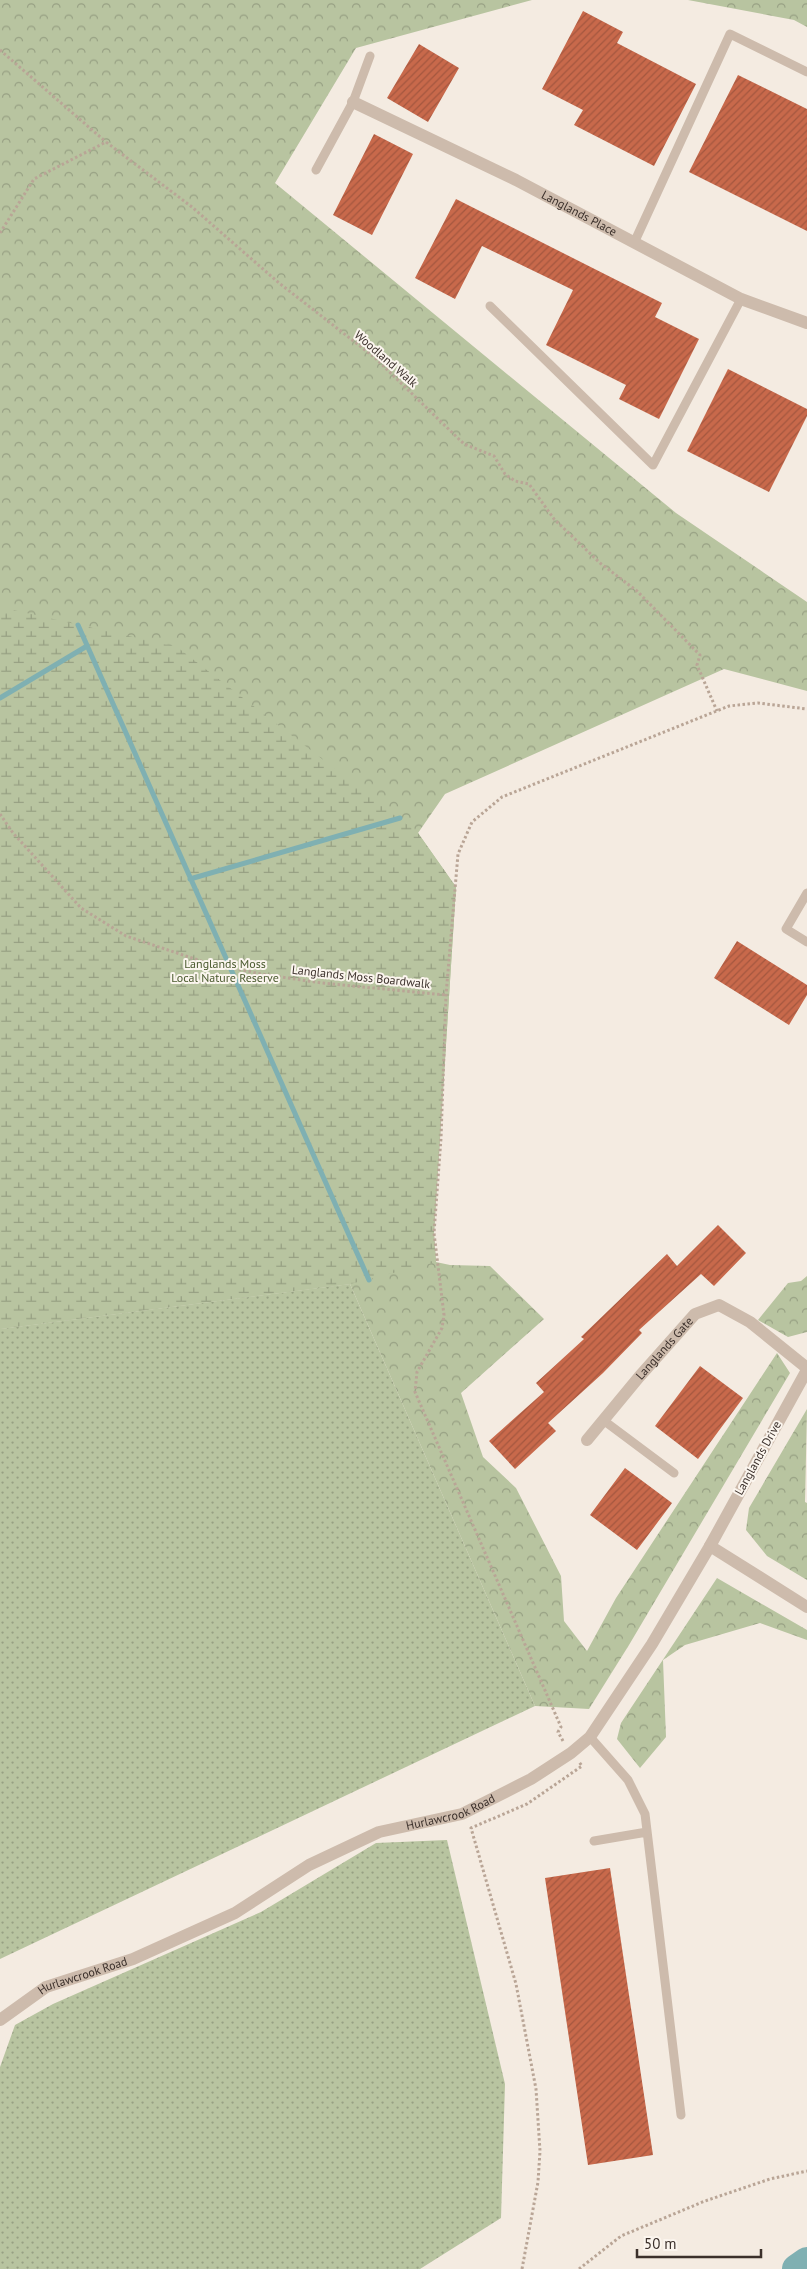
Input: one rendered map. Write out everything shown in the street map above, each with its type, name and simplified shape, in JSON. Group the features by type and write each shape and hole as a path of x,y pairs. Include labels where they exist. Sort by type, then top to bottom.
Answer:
{"street":[{"name":"Langlands Place","path":"353,102 516,180 741,299 807,323"},
{"name":"Langlands Gate","path":"586,1440 696,1314 719,1305 750,1322 807,1369"},
{"name":"Langlands Drive","path":"710,1546 807,1369"},
{"name":"Hurlawcrook Road","path":"0,2020 46,1986 133,1959 234,1913 309,1865 379,1832 462,1814 531,1779 571,1753 590,1737 652,1644 710,1546"},
{"path":"710,1546 807,1607"}],"lane":[{"path":"634,243 730,34 807,72"},
{"path":"316,170 353,102 370,56"},
{"path":"490,306 653,465 741,299"},
{"path":"807,893 786,929 807,942"},
{"path":"603,1420 674,1473"},
{"path":"590,1737 628,1780 645,1814 681,2115"},
{"path":"594,1841 647,1832"}],"path":[{"path":"0,50 106,142 34,179 0,233"},
{"name":"Woodland Walk","path":"106,142 192,207 279,283 374,357 464,444 494,456 505,474 515,481 528,484 554,518 600,564 637,591 700,655 697,665 716,711"},
{"path":"522,2269 538,2182 540,2151 536,2089 516,1984 471,1828 527,1804 582,1766 558,1732 561,1727 415,1392 417,1372 442,1328 444,1316 434,1233 441,1138 446,994 458,854 472,822 502,798 729,706 758,702 807,708"},
{"name":"Langlands Moss Boardwalk","path":"0,814 13,833 81,908 126,936 204,962 261,974 322,983 446,994"},
{"path":"579,2269 621,2236 714,2198 770,2179 807,2172"}],"green space":[{"path":"0,0 532,0 356,48 275,183 676,513 807,602 807,691 724,669 445,794 418,833 456,887 434,1233 436,1262 450,1265 490,1266 544,1319 461,1393 483,1457 516,1488 561,1576 564,1621 587,1651 616,1598 777,1353 790,1373 589,1709 535,1706 350,1284 0,1329"},
{"path":"688,0 807,0 807,27 794,20"},
{"name":"Langlands Moss Local Nature Reserve","path":"0,607 177,647 418,833 456,887 434,1233 436,1262 350,1284 0,1329"},
{"path":"807,1276 807,1332 788,1337 758,1320 788,1283 801,1281"},
{"path":"350,1284 535,1706 0,1959 0,1329"},
{"path":"807,1409 805,1502 807,1503 807,1580 767,1556 746,1530 749,1508"},
{"path":"717,1578 807,1630 807,1640 760,1623 685,1645 663,1660 666,1737 640,1768 617,1739 621,1723"},
{"path":"447,1840 505,2084 501,2218 420,2269 0,2269 0,2067 15,2025 53,2004 261,1912 376,1843"}],"building":[{"path":"583,11 623,32 617,43 696,84 654,166 574,125 583,110 542,89"},
{"path":"419,44 459,68 428,122 387,98"},
{"path":"738,75 807,109 807,231 689,172"},
{"path":"374,134 413,154 372,235 333,215"},
{"path":"456,199 662,303 655,317 699,339 659,419 619,399 626,385 546,345 573,290 482,246 455,299 415,278"},
{"path":"728,369 807,409 807,416 769,492 687,451"},
{"path":"737,941 807,985 807,995 789,1025 714,978"},
{"path":"718,1225 746,1253 714,1286 701,1274 639,1330 642,1333 603,1373 548,1423 556,1431 515,1469 489,1441 544,1392 536,1383 584,1339 581,1337 667,1254 677,1266"},
{"path":"700,1366 743,1398 698,1459 655,1426"},
{"path":"625,1468 672,1503 637,1550 590,1515"},
{"path":"610,1868 653,2155 588,2165 545,1878"}],"waterway":[{"path":"78,625 369,1280"},
{"path":"0,698 87,646"},
{"path":"190,879 400,818"},
{"path":"797,2269 807,2262"}]}
